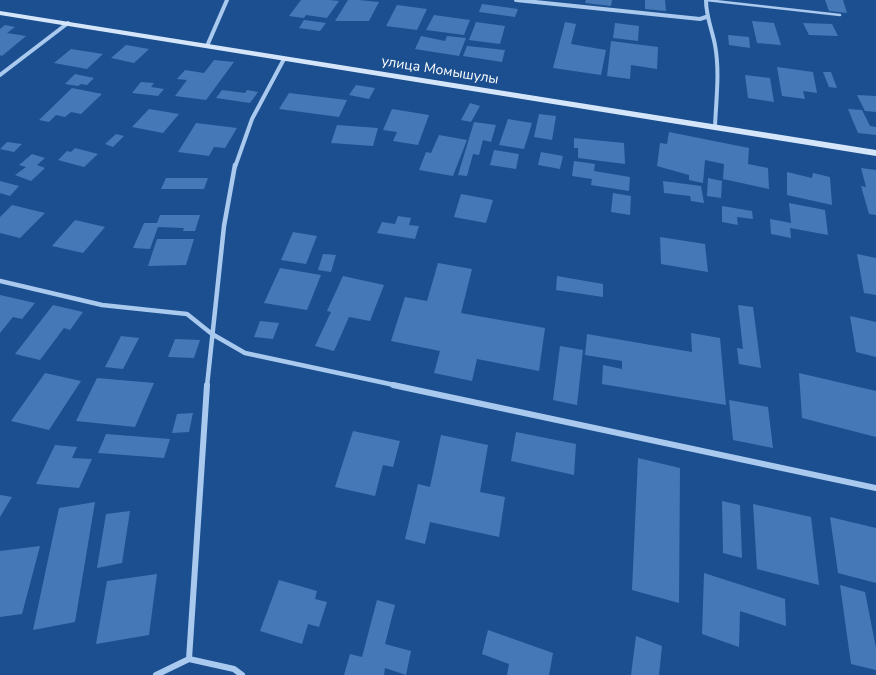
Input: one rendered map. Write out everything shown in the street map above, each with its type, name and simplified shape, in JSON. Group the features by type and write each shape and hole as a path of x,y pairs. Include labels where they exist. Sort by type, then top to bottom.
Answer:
{"street":[{"path":"207,46 227,0"},
{"path":"516,0 700,19 706,17"},
{"path":"706,0 706,17 715,45 717,74 715,127"},
{"name":"улица Момышулы","path":"0,13 876,153"},
{"path":"0,75 68,23"},
{"path":"189,659 196,500 227,205 237,159 248,126 266,89 284,59"},
{"path":"0,281 102,305 188,314 212,334 246,353 876,488"},
{"path":"156,675 189,659 234,669 242,675"}],"lane":[{"path":"706,0 840,15"}],"building":[{"path":"301,0 339,1 327,18 306,15 304,18 289,16"},
{"path":"348,0 379,2 369,21 335,21"},
{"path":"586,0 612,0 611,6 585,3"},
{"path":"645,0 665,0 666,11 645,9"},
{"path":"825,0 843,0 847,13 829,11"},
{"path":"482,4 518,9 515,17 479,12"},
{"path":"397,5 427,9 417,30 386,26"},
{"path":"434,15 470,20 464,35 426,30"},
{"path":"304,20 326,23 320,31 299,28"},
{"path":"752,21 774,23 781,45 757,43"},
{"path":"476,22 505,26 500,44 469,40"},
{"path":"565,22 576,24 571,44 606,50 601,75 553,68"},
{"path":"615,23 639,26 638,41 613,38"},
{"path":"803,23 832,24 838,36 809,35"},
{"path":"5,25 15,27 7,33 26,36 2,56 0,55 0,29"},
{"path":"728,35 749,37 750,48 729,45"},
{"path":"421,36 445,41 447,36 466,38 459,56 415,49"},
{"path":"611,41 658,47 657,69 631,65 630,79 607,76"},
{"path":"126,45 149,49 134,63 111,58"},
{"path":"467,46 505,50 502,62 463,56"},
{"path":"71,49 103,54 87,69 54,63"},
{"path":"214,60 234,62 206,100 175,96 187,80 177,79 185,70 204,73"},
{"path":"777,67 813,72 817,93 803,91 805,99 782,96"},
{"path":"823,72 831,72 837,88 829,87"},
{"path":"75,74 94,78 87,85 65,84"},
{"path":"745,75 770,78 774,102 748,98"},
{"path":"141,82 154,83 151,87 164,89 158,96 132,93"},
{"path":"356,85 375,88 369,99 349,95"},
{"path":"72,88 102,94 81,114 71,112 65,117 56,115 49,122 39,120"},
{"path":"222,90 245,93 247,90 258,92 250,103 216,98"},
{"path":"289,93 347,100 339,117 279,109"},
{"path":"857,95 876,96 876,112 865,111"},
{"path":"470,103 480,106 471,122 461,120"},
{"path":"149,109 179,114 163,133 132,127"},
{"path":"392,109 429,115 418,145 393,141 397,132 383,130"},
{"path":"848,109 862,110 870,126 876,127 876,135 858,133"},
{"path":"539,114 556,116 552,140 534,137"},
{"path":"508,119 532,123 524,149 499,145"},
{"path":"474,122 496,125 491,142 483,140 479,155 473,154 467,176 458,175"},
{"path":"196,123 237,128 225,148 214,147 209,156 178,152"},
{"path":"337,125 378,128 373,146 331,143"},
{"path":"669,132 749,148 748,164 768,168 769,189 723,179 724,164 705,160 703,183 689,180 689,175 657,166 660,143 667,144"},
{"path":"116,134 124,136 113,147 105,144"},
{"path":"439,135 467,140 453,176 419,170 426,152 431,153"},
{"path":"574,138 624,143 625,164 578,158 578,148 574,148"},
{"path":"7,142 22,144 14,152 0,149"},
{"path":"75,148 98,154 84,167 58,160 67,151 71,152"},
{"path":"494,150 519,154 516,169 490,165"},
{"path":"541,152 563,156 560,169 538,165"},
{"path":"32,154 45,158 37,165 45,168 31,181 15,175 26,167 19,165"},
{"path":"574,161 595,164 594,171 630,177 629,191 591,185 592,179 572,176"},
{"path":"861,168 876,170 876,215 869,214 861,186 866,187"},
{"path":"787,172 812,178 813,173 830,177 832,205 787,195"},
{"path":"166,178 208,178 204,189 161,189"},
{"path":"708,178 722,181 721,198 707,196"},
{"path":"0,181 19,186 10,196 0,193"},
{"path":"663,181 701,186 704,203 691,201 690,196 664,193"},
{"path":"613,193 631,196 630,215 611,212"},
{"path":"461,194 493,200 486,223 454,217"},
{"path":"789,203 825,210 828,235 790,228 791,238 771,234 770,219 791,223"},
{"path":"12,205 45,213 20,238 0,233 0,217"},
{"path":"722,206 752,211 753,219 737,217 738,225 722,222"},
{"path":"160,215 200,215 195,231 183,231 184,228 158,227 150,249 133,248 144,223 157,223"},
{"path":"398,216 411,218 409,225 419,226 415,239 377,233 382,222 395,224"},
{"path":"75,220 105,227 83,253 52,246"},
{"path":"293,232 317,236 306,264 281,260"},
{"path":"660,237 705,244 708,272 661,264"},
{"path":"157,239 194,239 186,265 148,266"},
{"path":"323,254 336,255 331,272 318,270"},
{"path":"857,254 876,258 876,295 864,293"},
{"path":"438,263 472,269 461,313 545,328 539,371 477,359 472,381 434,373 440,351 391,341 405,297 427,301"},
{"path":"280,268 321,275 307,310 264,303"},
{"path":"343,276 384,285 370,321 349,317 334,351 315,346 331,312 327,311"},
{"path":"557,276 603,284 603,297 556,290"},
{"path":"0,295 35,303 22,319 13,317 0,333"},
{"path":"53,305 83,312 70,330 64,328 40,360 15,354"},
{"path":"738,305 753,307 761,368 739,364 737,348 743,349"},
{"path":"850,316 876,322 876,357 856,352"},
{"path":"260,321 279,323 273,339 254,337"},
{"path":"691,333 720,338 726,405 602,384 603,365 622,369 622,361 585,355 587,334 692,352"},
{"path":"121,336 139,338 123,369 105,367"},
{"path":"175,339 200,340 194,358 168,357"},
{"path":"560,346 583,350 577,405 553,400"},
{"path":"45,373 81,381 49,430 11,421"},
{"path":"799,373 876,391 876,437 802,418"},
{"path":"97,378 154,383 135,427 76,421"},
{"path":"729,400 768,407 773,448 733,440"},
{"path":"193,413 189,432 172,433 177,414"},
{"path":"353,431 400,441 393,467 383,465 375,496 335,487"},
{"path":"516,432 576,444 574,475 511,461"},
{"path":"106,434 170,439 164,458 98,453"},
{"path":"441,435 488,445 480,492 505,497 499,537 430,522 425,544 405,539 418,484 430,487"},
{"path":"55,445 77,447 72,458 92,459 79,488 36,484"},
{"path":"638,458 680,468 679,603 632,590"},
{"path":"0,495 12,497 0,517"},
{"path":"722,501 740,505 742,558 723,553"},
{"path":"95,502 75,622 33,630 59,508"},
{"path":"753,504 811,517 819,585 757,569"},
{"path":"130,511 122,563 97,568 106,514"},
{"path":"830,517 876,528 876,583 838,573"},
{"path":"40,546 22,614 0,617 0,551"},
{"path":"704,573 785,599 786,626 740,611 739,647 702,634"},
{"path":"157,574 149,635 96,644 107,581"},
{"path":"279,580 317,591 315,599 327,602 319,627 308,624 302,644 260,631"},
{"path":"840,585 865,592 876,648 876,670 851,664"},
{"path":"377,600 395,605 385,644 411,651 406,675 385,668 384,675 344,675 350,654 362,657"},
{"path":"488,630 553,653 549,675 507,675 509,664 482,654"},
{"path":"636,636 662,646 659,675 631,675"}]}
